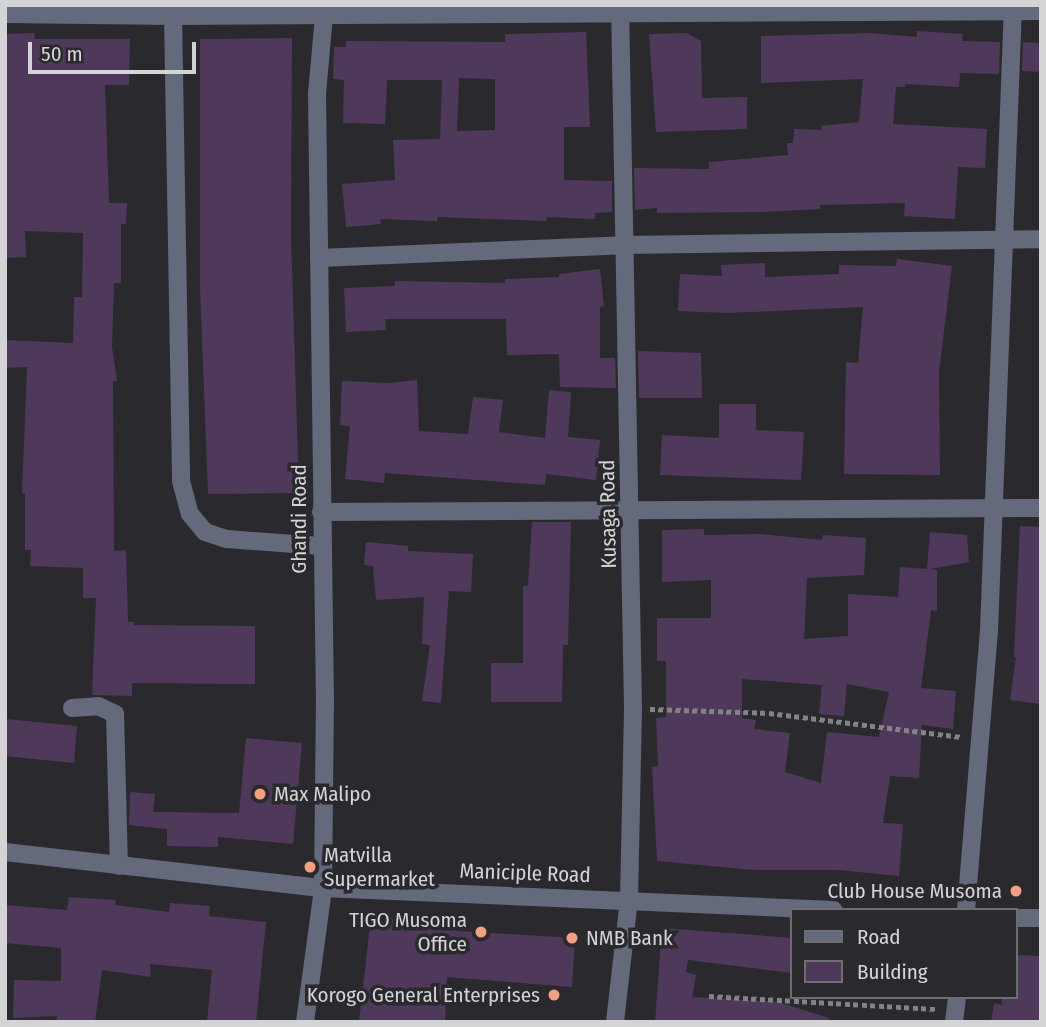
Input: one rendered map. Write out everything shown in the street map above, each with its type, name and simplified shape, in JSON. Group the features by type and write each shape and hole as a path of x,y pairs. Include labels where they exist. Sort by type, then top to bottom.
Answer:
{"street":[{"path":"5,14 173,16 324,10 620,8 1013,8 1041,11"},
{"name":"Kusaga Road","path":"615,1022 629,900 633,708 620,8"},
{"path":"966,908 995,508 1013,8"},
{"name":"Ghandi Road","path":"305,1022 323,888 325,704 317,94 324,10"},
{"path":"173,16 181,481 190,514 205,532 227,540 321,546"},
{"path":"319,258 624,245 1041,239"},
{"path":"321,512 630,508 1041,508"},
{"path":"72,708 98,706 108,708 116,714 119,866"},
{"name":"Maniciple Road","path":"5,852 323,888 793,908"},
{"path":"1018,918 1041,918"}],"path":[{"path":"633,708 768,713 980,740"},
{"path":"709,996 955,1009"}],"building":[{"path":"917,31 963,34 962,41 1000,42 999,74 960,73 959,87 905,84 905,87 896,87 893,124 987,129 985,168 958,167 955,219 904,216 905,203 820,205 820,209 761,212 657,213 657,208 635,210 634,168 709,169 709,162 788,155 787,143 793,143 794,129 822,130 821,126 859,122 863,79 761,83 761,36 871,33 917,37"},
{"path":"586,32 590,127 564,127 564,180 612,181 612,212 595,213 595,219 547,217 546,221 437,217 437,221 380,219 381,224 346,227 342,184 395,180 393,140 440,139 442,80 387,80 385,124 343,123 344,80 333,79 334,47 346,47 346,41 505,42 505,34","holes":["459,78 495,79 495,130 457,131"]},
{"path":"34,33 35,39 130,39 129,85 105,85 109,203 127,203 126,224 121,224 121,283 114,283 112,347 117,381 113,381 114,551 126,550 128,622 134,622 134,625 255,626 255,684 132,683 132,696 92,695 96,598 83,598 83,568 30,566 31,550 25,550 25,494 22,493 27,367 5,368 5,340 73,343 74,297 82,297 83,233 25,231 26,257 5,258 5,34"},
{"path":"686,33 701,41 702,98 747,97 747,129 656,132 649,34"},
{"path":"292,38 291,236 299,493 208,494 200,287 200,39"},
{"path":"1023,42 1041,43 1041,72 1022,71"},
{"path":"897,259 952,266 939,372 940,475 844,474 846,362 858,363 863,307 728,313 678,311 680,274 722,276 721,265 765,263 765,277 839,274 839,265 896,266"},
{"path":"600,269 604,306 600,307 600,358 615,358 616,388 560,387 559,354 507,355 506,319 385,319 386,330 346,332 344,288 395,286 395,281 505,283 505,279 559,277 559,274"},
{"path":"638,351 701,353 702,398 639,398"},
{"path":"417,380 419,431 468,434 473,397 503,400 499,432 545,438 549,390 571,392 568,437 600,440 596,480 546,474 545,485 385,473 384,483 345,479 350,426 340,425 342,381 389,383"},
{"path":"719,404 756,404 756,430 804,432 801,480 660,475 662,435 719,438"},
{"path":"532,522 571,522 568,645 563,645 562,702 491,702 491,663 523,663 523,586 528,586"},
{"path":"1020,526 1041,527 1041,704 1010,700 1016,657"},
{"path":"704,529 704,535 760,534 822,540 823,535 866,538 864,575 807,578 804,639 848,636 848,594 898,597 900,567 927,569 930,532 967,535 969,562 930,569 937,570 937,611 931,610 921,688 956,691 953,729 922,725 919,778 890,776 883,823 903,824 899,876 838,870 754,870 657,861 652,767 658,766 656,718 666,717 666,661 657,661 657,618 711,618 711,580 662,582 662,530","holes":["742,679 822,685 819,714 844,716 847,684 889,692 879,737 827,732 821,783 785,772 790,733 754,729 756,720 742,718"]},
{"path":"366,542 408,546 408,551 473,554 471,592 449,591 441,703 422,701 430,645 422,644 424,597 376,600 373,566 364,565"},
{"path":"5,719 77,726 74,763 5,756"},
{"path":"246,738 302,743 293,844 218,837 218,847 167,846 167,829 129,825 130,792 155,794 153,812 239,813"},
{"path":"69,897 116,900 115,905 169,912 170,903 210,906 209,916 266,922 256,1022 207,1022 212,970 150,964 151,977 102,970 95,1022 56,1022 57,1016 13,1018 14,980 61,981 61,948 5,943 5,905 67,910"},
{"path":"371,917 457,925 457,931 575,938 572,987 447,977 445,1022 359,1022"},
{"path":"662,928 790,938 790,973 688,960 686,972 696,975 692,997 778,1002 829,1018 828,1022 655,1022"},
{"path":"1018,955 1041,956 1041,1022 991,1022 994,1003 1002,1005 1002,999 1018,999"}],"place":[{"name":"Max Malipo","path":"260,794"},
{"name":"Matvilla Supermarket","path":"310,867"},
{"name":"Club House Musoma","path":"1016,891"},
{"name":"TIGO Musoma Office","path":"481,932"},
{"name":"NMB Bank","path":"572,938"},
{"name":"Korogo General Enterprises","path":"554,995"}]}
